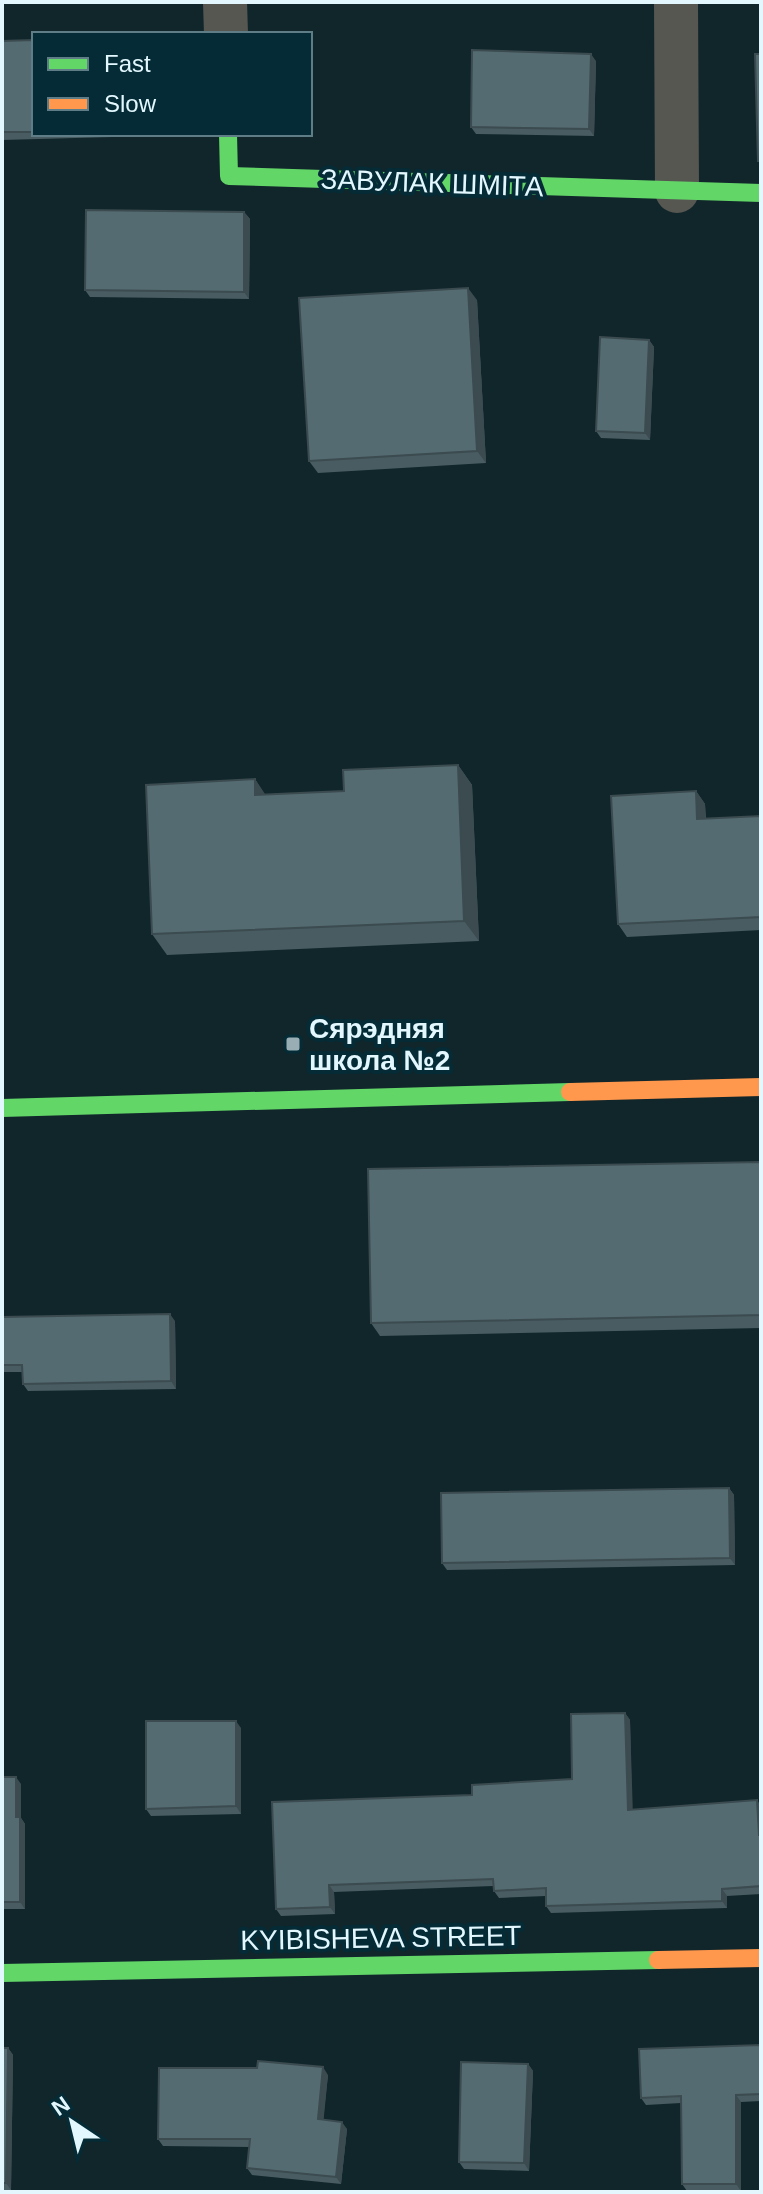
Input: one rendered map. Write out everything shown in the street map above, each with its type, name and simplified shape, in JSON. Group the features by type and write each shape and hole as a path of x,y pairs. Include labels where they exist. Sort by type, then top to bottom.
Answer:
{"street":[{"path":"225,2 226,32"},
{"path":"676,2 677,191 761,193"},
{"name":"ЗАВУЛАК ШМІТА","path":"228,136 229,176 677,191"},
{"path":"2,1108 761,1087"},
{"name":"KYIBISHEVA STREET","path":"2,1973 761,1958"}],"building":[{"path":"32,40 32,132 2,132 2,41"},
{"path":"472,50 591,54 589,129 471,127"},
{"path":"755,54 761,54 761,161 758,161"},
{"path":"86,210 244,212 244,292 85,290"},
{"path":"468,288 477,451 309,461 299,298"},
{"path":"600,337 649,340 645,433 596,431"},
{"path":"458,765 464,921 152,934 146,785 255,779 255,795 344,791 343,770"},
{"path":"696,791 697,819 761,816 761,917 618,924 611,796"},
{"path":"761,1162 761,1315 371,1323 368,1169"},
{"path":"170,1314 171,1381 23,1384 22,1365 2,1365 2,1317"},
{"path":"729,1488 730,1558 442,1563 441,1493"},
{"path":"625,1713 628,1810 757,1800 761,1886 722,1889 722,1901 546,1906 546,1888 494,1891 493,1879 329,1885 330,1907 276,1909 272,1802 472,1795 472,1785 572,1779 571,1714"},
{"path":"146,1721 236,1721 236,1806 146,1809"},
{"path":"2,1777 16,1777 16,1817 20,1817 20,1902 2,1902"},
{"path":"761,2045 761,2094 736,2095 736,2184 682,2184 681,2096 641,2098 639,2049"},
{"path":"2,2048 8,2048 6,2183 2,2183"},
{"path":"258,2061 323,2067 318,2119 342,2122 336,2177 247,2168 250,2139 158,2139 159,2068 257,2068"},
{"path":"461,2062 528,2064 524,2163 459,2162"}],"traffic: fast":[{"path":"228,136 229,176 761,193"},
{"path":"2,1108 570,1092"},
{"path":"2,1973 658,1960"}],"traffic: slow":[{"path":"570,1092 761,1087"},
{"path":"658,1960 761,1958"}],"place":[{"name":"Сярэдняя школа №2","path":"293,1044"}]}
